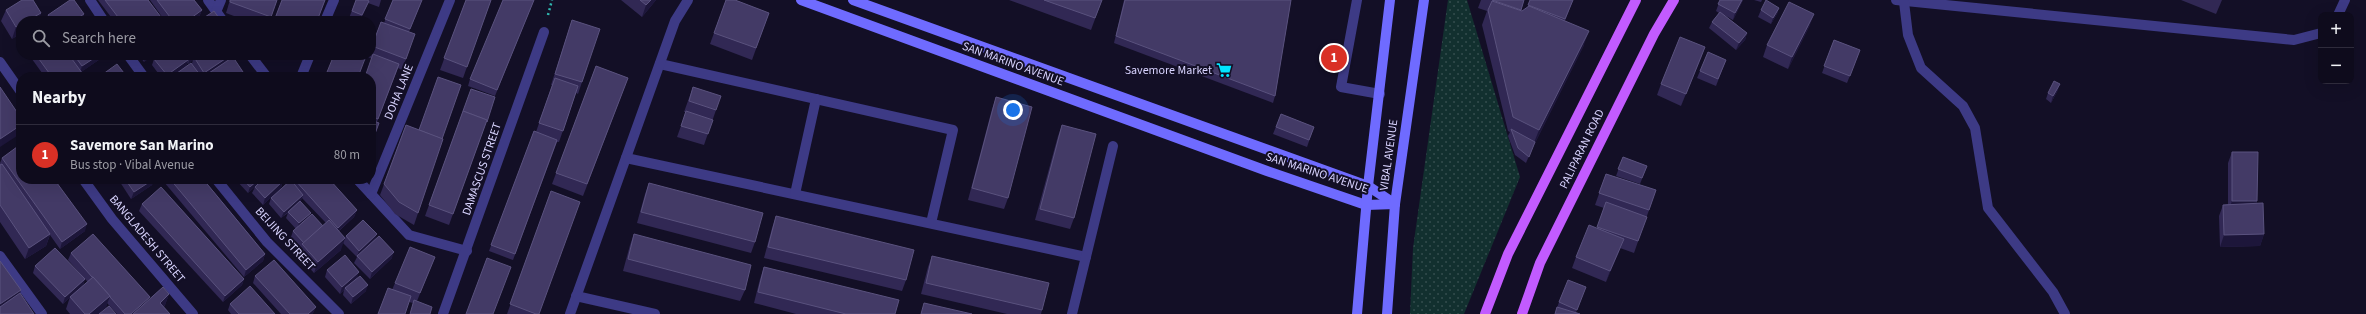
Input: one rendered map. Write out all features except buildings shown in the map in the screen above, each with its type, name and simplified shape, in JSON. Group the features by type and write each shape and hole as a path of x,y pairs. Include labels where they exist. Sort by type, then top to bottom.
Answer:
{"main road":[{"name":"SAN MARINO AVENUE","path":"801,0 1267,171 1366,204 1395,204"},
{"name":"SAN MARINO AVENUE","path":"853,0 1368,186 1395,204"},
{"name":"VIBAL AVENUE","path":"1357,314 1366,204 1390,0"},
{"name":"VIBAL AVENUE","path":"1387,314 1395,204 1424,0"},
{"name":"PALIPARAN ROAD","path":"1485,314 1508,254 1636,0"},
{"name":"PALIPARAN ROAD","path":"1522,314 1540,263 1654,34 1674,0"}],"street":[{"path":"90,0 101,16"},
{"path":"208,0 219,16"},
{"path":"216,12 221,0"},
{"path":"327,16 334,0"},
{"name":"DOHA LANE","path":"376,182 450,0"},
{"path":"570,314 675,22 688,0"},
{"path":"1356,0 1341,87 1380,94"},
{"path":"2340,12 2346,0"},
{"path":"2065,314 2053,292 1988,208 1975,128 1963,106 1921,68 1908,35 1900,1 2294,40 2318,34"},
{"name":"DAMASCUS STREET","path":"443,314 544,32"},
{"path":"132,60 140,72"},
{"path":"254,60 263,72"},
{"path":"303,72 308,60"},
{"path":"0,62 16,85"},
{"path":"660,64 953,130 931,223"},
{"path":"795,194 816,99"},
{"path":"1072,314 1113,146"},
{"path":"626,158 1086,257"},
{"name":"BANGLADESH STREET","path":"87,184 112,218 193,314"},
{"name":"BEIJING STREET","path":"220,184 267,242 339,314"},
{"path":"362,184 409,235 467,250"},
{"name":"DOHA LANE","path":"371,194 375,184"},
{"path":"0,256 42,314"},
{"path":"576,296 655,314"}],"green space":[{"path":"1448,0 1467,0 1520,177 1464,314 1410,314 1413,248"}],"place":[{"name":"Savemore San Marino","path":"1334,58"},
{"name":"Savemore Market","path":"1224,70"}]}
